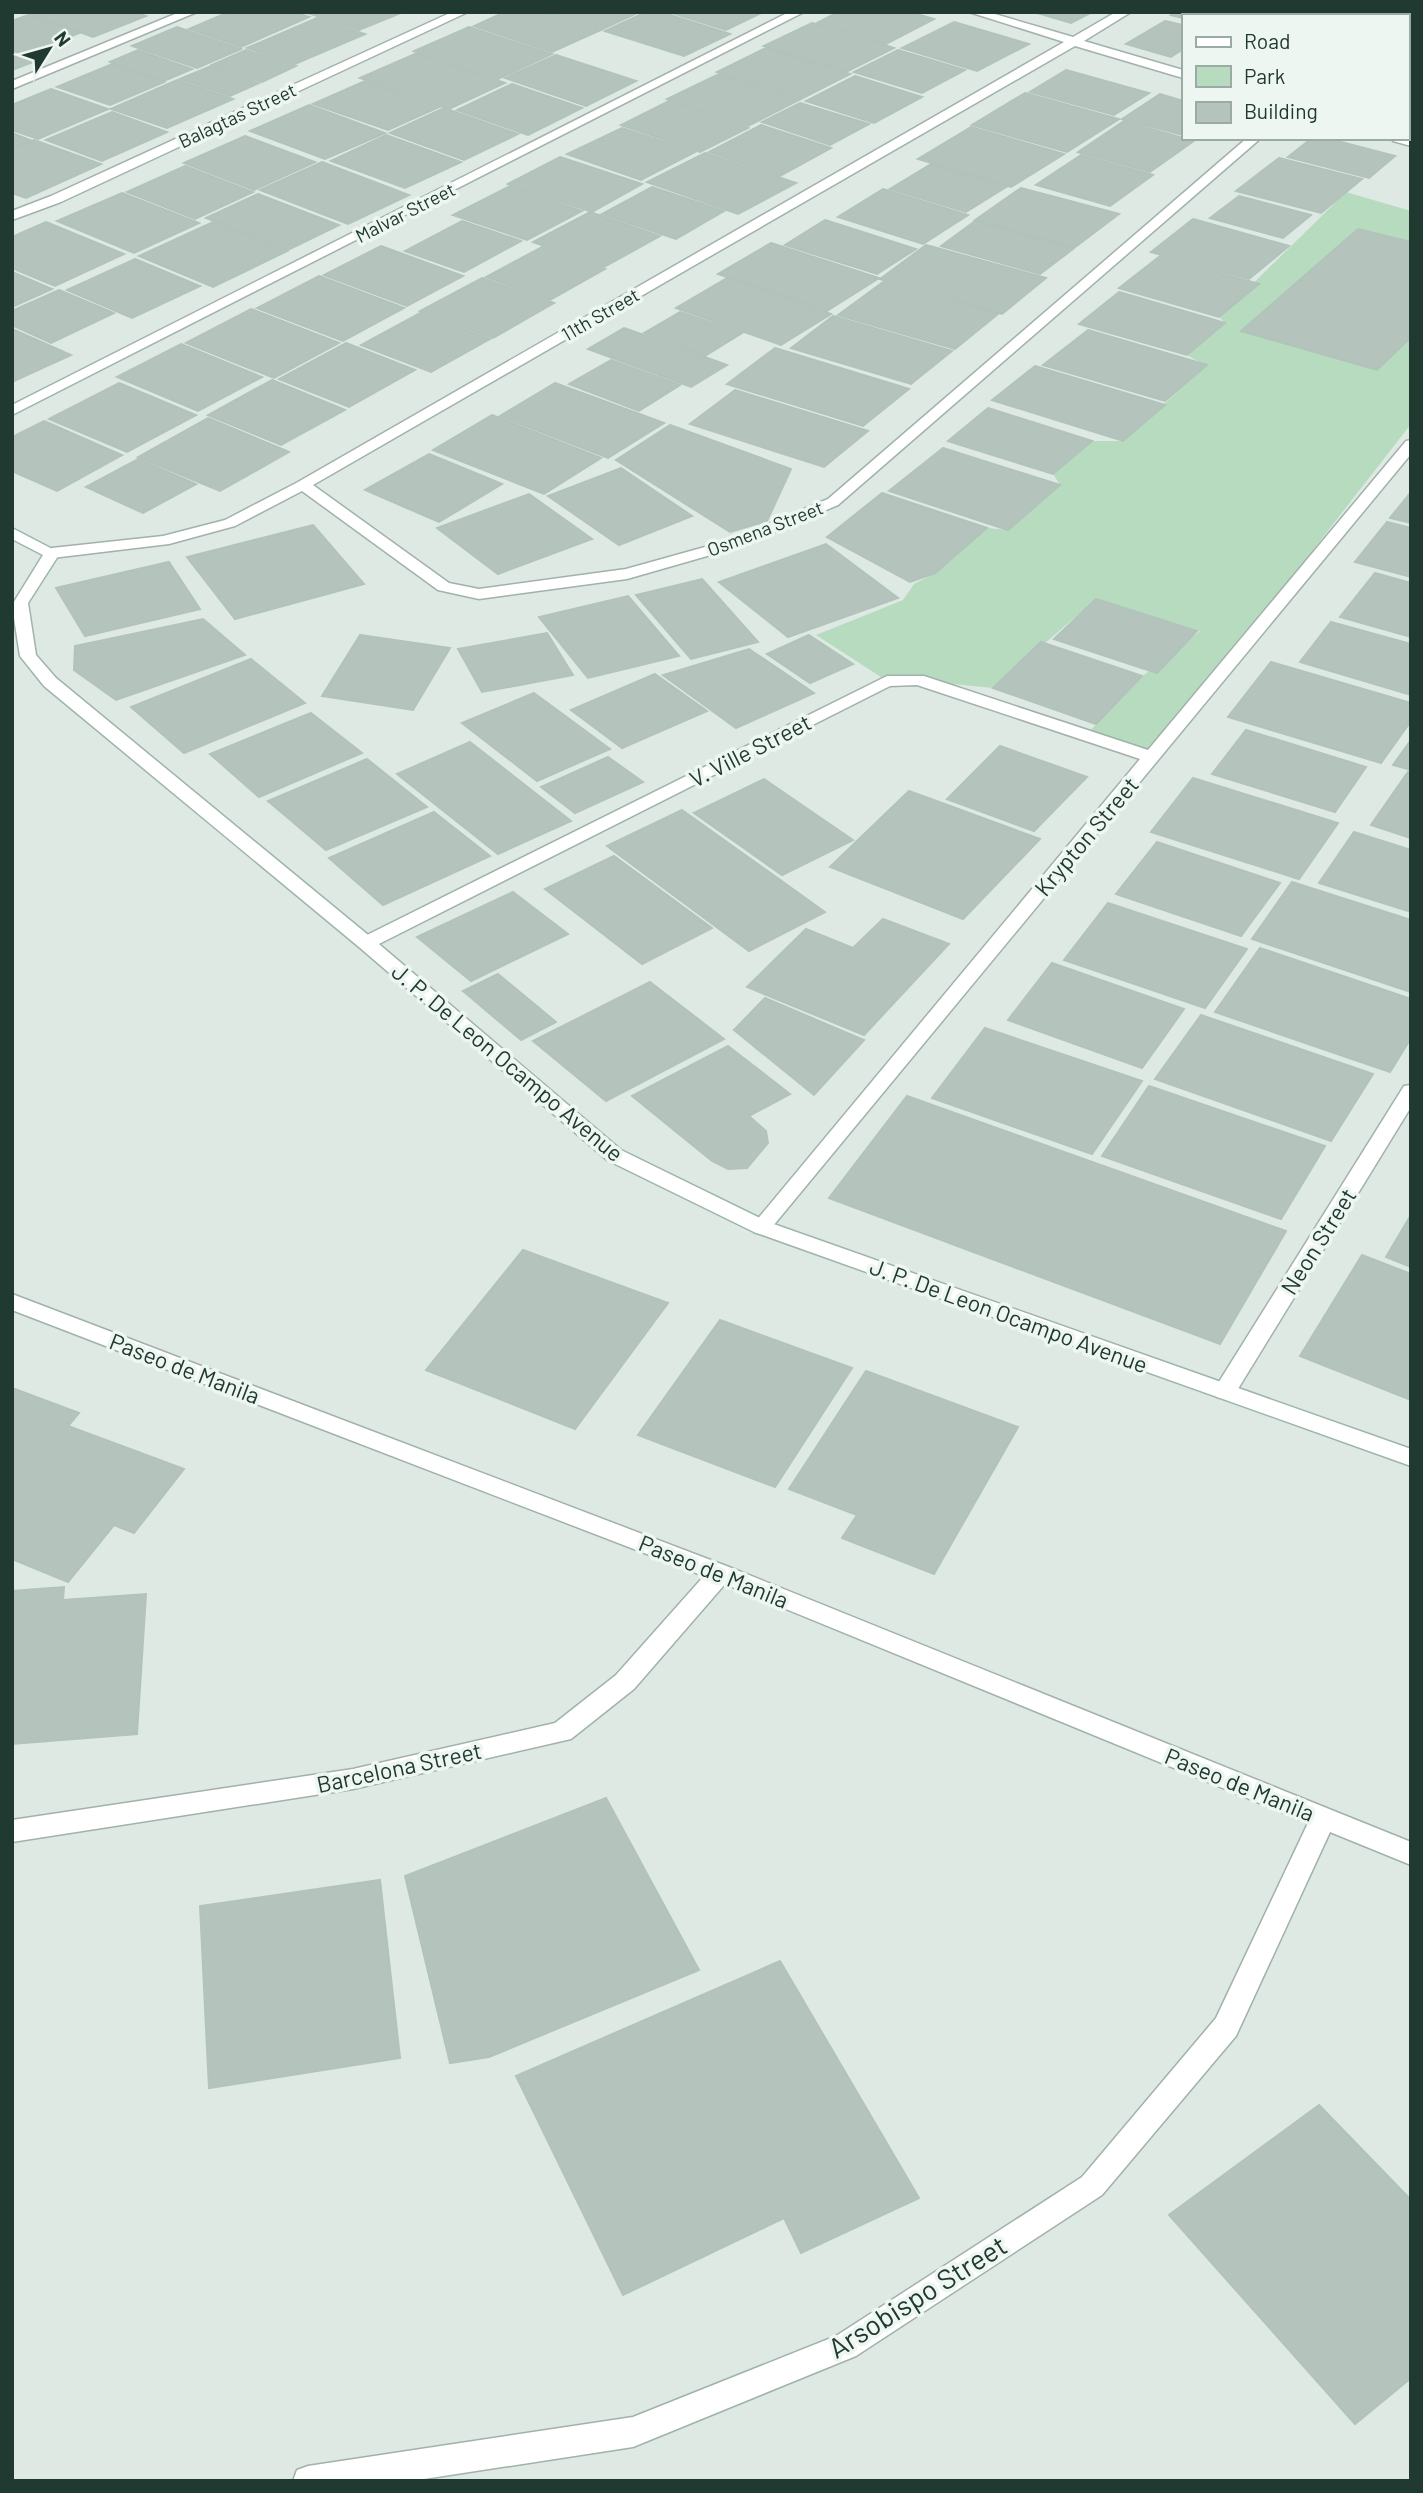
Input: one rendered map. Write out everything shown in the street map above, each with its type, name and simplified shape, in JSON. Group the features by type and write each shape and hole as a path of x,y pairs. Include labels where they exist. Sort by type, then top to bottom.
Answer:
{"street":[{"path":"12,85 191,12"},
{"name":"Balagtas Street","path":"12,216 462,12"},
{"name":"Malvar Street","path":"12,411 798,12"},
{"path":"975,12 1182,74"},
{"name":"11th Street","path":"52,553 164,541 230,523 303,485 1125,12"},
{"name":"Osmena Street","path":"303,485 444,587 479,594 627,574 737,543 833,502 1253,140"},
{"name":"Krypton Street","path":"761,1227 1411,444"},
{"path":"12,533 52,553"},
{"name":"J. P. De Leon Ocampo Avenue","path":"52,553 20,603 29,656 50,682 366,943 614,1155 761,1227 1411,1458"},
{"name":"V. Ville Street","path":"366,943 887,681 918,680 1152,757"},
{"name":"Neon Street","path":"1225,1391 1411,1091"},
{"name":"Paseo de Manila","path":"12,1302 720,1573 1411,1854"},
{"name":"Barcelona Street","path":"12,1831 353,1779 562,1732 625,1682 720,1573"},
{"name":"Arsobispo Street","path":"308,2481 633,2432 846,2346 1093,2186 1226,2027 1323,1819"}],"green space":[{"path":"1346,192 1411,211 1411,424 1152,757 1088,733 1139,679 1200,631 1096,599 993,688 913,680 887,681 816,635 903,600 914,584 935,573 987,528 1008,530 1060,485 1053,474 1092,441 1123,441 1206,366 1187,355 1225,323 1219,317"}],"building":[{"path":"135,12 146,16 93,37 30,14"},
{"path":"229,12 294,12 309,17 241,47 189,29"},
{"path":"305,12 400,12 401,13 359,30"},
{"path":"505,12 547,12 601,30 552,52 474,26"},
{"path":"552,12 639,12 603,29"},
{"path":"646,12 661,12 730,34 684,56 605,31"},
{"path":"669,12 763,12 726,30"},
{"path":"838,12 910,12 934,19 886,44 817,23"},
{"path":"1034,12 1092,12 1071,23"},
{"path":"1176,12 1284,12 1182,14 1182,18 1171,15"},
{"path":"1330,12 1337,14 1291,14"},
{"path":"28,15 79,33 24,55 12,50 12,21"},
{"path":"317,18 365,34 295,64 247,48"},
{"path":"1165,21 1182,25 1182,50 1171,57 1126,44"},
{"path":"954,22 1029,44 977,71 902,48"},
{"path":"812,23 894,48 846,72 764,46"},
{"path":"177,27 241,49 197,68 132,46"},
{"path":"469,27 552,54 498,79 414,51"},
{"path":"766,48 850,74 801,99 717,72"},
{"path":"138,50 192,69 164,81 110,62"},
{"path":"246,50 296,66 262,82 212,65"},
{"path":"898,50 965,70 922,93 854,72"},
{"path":"417,53 505,83 449,109 360,78"},
{"path":"12,54 33,62 12,70"},
{"path":"556,55 636,81 586,106 505,78"},
{"path":"112,64 164,82 110,105 57,87"},
{"path":"211,66 259,83 230,96 180,79"},
{"path":"1066,70 1149,93 1114,115 1030,92"},
{"path":"719,74 799,100 748,126 667,99"},
{"path":"855,76 922,97 874,123 806,101"},
{"path":"177,80 233,99 167,128 111,109"},
{"path":"1409,80 1411,81 1409,120"},
{"path":"365,81 439,107 388,130 313,104"},
{"path":"512,84 582,108 528,135 457,110"},
{"path":"51,89 108,109 38,139 12,130 12,105"},
{"path":"1025,93 1119,119 1067,152 972,125"},
{"path":"1160,94 1182,101 1182,135 1122,119"},
{"path":"669,101 748,128 700,152 621,125"},
{"path":"800,103 869,124 830,145 762,122"},
{"path":"309,105 385,133 325,159 250,131"},
{"path":"444,108 518,134 464,160 390,133"},
{"path":"112,112 167,132 102,161 46,140"},
{"path":"1124,121 1182,138 1182,140 1195,140 1150,172 1078,152"},
{"path":"761,125 831,148 780,176 709,152"},
{"path":"971,127 1064,154 1011,187 918,159"},
{"path":"622,128 695,152 641,180 567,154"},
{"path":"12,133 30,140 12,148"},
{"path":"386,135 461,162 405,188 331,161"},
{"path":"245,136 315,162 254,190 184,163"},
{"path":"34,140 101,164 26,198 12,193 12,149"},
{"path":"1309,140 1334,140 1395,156 1369,178 1288,157"},
{"path":"705,153 796,183 738,214 647,182"},
{"path":"1081,155 1153,175 1110,206 1036,185"},
{"path":"560,157 642,184 592,212 508,184"},
{"path":"1279,158 1362,179 1321,213 1236,191"},
{"path":"322,162 409,195 348,224 260,190"},
{"path":"931,164 1006,187 966,212 890,189"},
{"path":"185,166 253,192 195,219 127,192"},
{"path":"510,186 582,211 527,240 453,215"},
{"path":"652,187 724,211 676,239 602,214"},
{"path":"1021,188 1119,214 1074,248 975,220"},
{"path":"883,189 968,215 923,244 838,217"},
{"path":"122,193 199,223 134,253 57,221"},
{"path":"258,194 339,225 288,250 206,218"},
{"path":"1239,196 1311,215 1283,238 1210,218"},
{"path":"590,212 660,236 604,267 533,242"},
{"path":"1193,219 1289,246 1249,279 1151,252"},
{"path":"825,220 916,249 877,274 785,245"},
{"path":"462,221 521,241 464,272 405,251"},
{"path":"975,221 1073,249 1040,274 941,246"},
{"path":"46,222 124,254 55,286 12,268 12,237"},
{"path":"213,222 287,251 213,287 139,256"},
{"path":"1358,229 1411,242 1411,337 1377,370 1241,331"},
{"path":"771,243 879,278 827,311 718,274"},
{"path":"926,245 1046,278 1002,314 880,279"},
{"path":"381,246 463,276 407,306 324,275"},
{"path":"542,247 605,269 550,300 486,277"},
{"path":"1160,256 1259,284 1219,317 1119,288"},
{"path":"135,259 200,286 132,318 67,290"},
{"path":"12,272 52,289 12,307"},
{"path":"319,276 404,308 343,341 257,308"},
{"path":"482,278 554,303 493,338 420,311"},
{"path":"727,278 831,314 781,345 676,308"},
{"path":"883,282 998,314 955,349 838,315"},
{"path":"59,290 114,313 51,343 12,325 12,311"},
{"path":"1119,292 1225,323 1187,355 1079,324"},
{"path":"251,309 339,343 274,378 186,343"},
{"path":"680,312 742,333 705,356 644,333"},
{"path":"420,313 490,339 431,372 361,345"},
{"path":"833,316 952,351 911,384 791,348"},
{"path":"624,328 727,365 691,387 588,349"},
{"path":"12,329 71,355 12,382"},
{"path":"1088,330 1207,365 1165,401 1043,365"},
{"path":"346,343 415,370 349,407 279,379"},
{"path":"181,344 262,377 198,411 117,377"},
{"path":"775,348 909,389 863,426 727,384"},
{"path":"611,360 680,385 639,411 569,384"},
{"path":"1035,366 1165,405 1123,441 992,400"},
{"path":"272,380 345,410 281,445 208,415"},
{"path":"119,383 196,415 127,452 49,419"},
{"path":"555,383 664,423 608,458 500,416"},
{"path":"735,390 868,431 824,467 690,424"},
{"path":"988,408 1092,441 1053,474 948,441"},
{"path":"492,415 601,458 544,494 433,450"},
{"path":"208,418 289,452 220,491 138,457"},
{"path":"44,421 122,455 57,491 12,471 12,437"},
{"path":"670,425 791,469 767,521 730,532 616,460"},
{"path":"943,448 1060,485 1008,530 889,491"},
{"path":"429,454 502,484 439,522 365,490"},
{"path":"138,459 196,484 143,513 86,487"},
{"path":"621,468 692,516 619,545 548,496"},
{"path":"1411,492 1411,523 1390,518"},
{"path":"882,493 987,528 935,573 910,582 827,537"},
{"path":"529,494 592,539 498,574 437,528"},
{"path":"1387,522 1411,528 1411,577 1355,562"},
{"path":"313,525 364,584 235,619 187,557"},
{"path":"826,544 898,598 788,637 719,582"},
{"path":"169,562 200,609 85,636 56,588"},
{"path":"1375,573 1411,583 1411,637 1340,617"},
{"path":"702,579 758,642 691,659 636,595"},
{"path":"628,596 679,656 588,678 539,617"},
{"path":"1096,599 1197,631 1157,673 1054,639"},
{"path":"203,619 245,655 116,700 74,670 75,646"},
{"path":"1331,622 1411,644 1411,695 1300,662"},
{"path":"547,633 573,675 482,692 458,649"},
{"path":"360,635 450,648 413,710 322,696"},
{"path":"809,635 853,664 810,683 767,654"},
{"path":"1041,642 1142,676 1096,724 993,688"},
{"path":"749,649 814,693 736,728 663,675"},
{"path":"251,659 305,703 184,753 131,707"},
{"path":"1271,662 1411,703 1411,721 1381,763 1228,717"},
{"path":"655,674 707,711 622,748 571,710"},
{"path":"534,693 610,749 537,781 462,723"},
{"path":"311,713 362,753 259,797 210,754"},
{"path":"1246,730 1366,767 1335,812 1212,774"},
{"path":"1411,740 1411,770 1393,765"},
{"path":"470,742 571,821 498,854 397,774"},
{"path":"1000,746 1087,777 1034,831 947,799"},
{"path":"608,757 643,782 575,813 541,787"},
{"path":"367,759 427,807 326,850 268,801"},
{"path":"1408,772 1411,773 1411,838 1371,825"},
{"path":"1193,778 1338,823 1299,879 1151,832"},
{"path":"764,779 853,840 782,875 694,813"},
{"path":"909,791 1040,839 963,919 830,867"},
{"path":"682,810 825,912 749,951 607,846"},
{"path":"434,812 490,856 383,905 329,858"},
{"path":"1354,832 1411,850 1411,912 1319,883"},
{"path":"1157,842 1280,883 1241,936 1116,894"},
{"path":"614,856 712,928 642,964 545,889"},
{"path":"1292,882 1411,920 1411,992 1252,939"},
{"path":"513,892 568,934 471,981 417,937"},
{"path":"1108,903 1247,949 1205,1008 1064,960"},
{"path":"883,919 949,944 864,1035 747,987 806,929 853,948"},
{"path":"1260,948 1411,999 1411,1038 1390,1072 1215,1012"},
{"path":"1052,963 1184,1009 1142,1068 1008,1020"},
{"path":"498,974 556,1022 521,1040 463,991"},
{"path":"650,982 724,1039 606,1101 533,1041"},
{"path":"765,998 864,1040 814,1095 734,1030"},
{"path":"1201,1015 1373,1074 1331,1141 1155,1079"},
{"path":"985,1028 1142,1081 1092,1154 932,1098"},
{"path":"728,1046 790,1094 749,1116 766,1131 768,1143 747,1168 728,1169 712,1161 632,1096"},
{"path":"1149,1086 1325,1146 1281,1219 1102,1156"},
{"path":"907,1096 1286,1231 1220,1344 829,1198"},
{"path":"1411,1215 1411,1267 1386,1257"},
{"path":"523,1250 668,1303 575,1429 426,1370"},
{"path":"1362,1255 1411,1274 1411,1400 1300,1356"},
{"path":"720,1320 852,1368 775,1487 638,1435"},
{"path":"866,1371 1018,1427 934,1574 842,1538 857,1515 789,1489"},
{"path":"12,1388 79,1413 68,1426 184,1469 134,1533 114,1525 68,1582 12,1559"},
{"path":"64,1587 63,1600 146,1594 137,1734 12,1744 12,1591"},
{"path":"606,1798 699,1970 489,2057 450,2063 405,1876"},
{"path":"380,1880 400,2058 209,2088 200,1906"},
{"path":"780,1961 919,2198 801,2253 784,2218 623,2295 516,2076"},
{"path":"1319,2105 1411,2200 1411,2378 1355,2424 1169,2215"}]}
